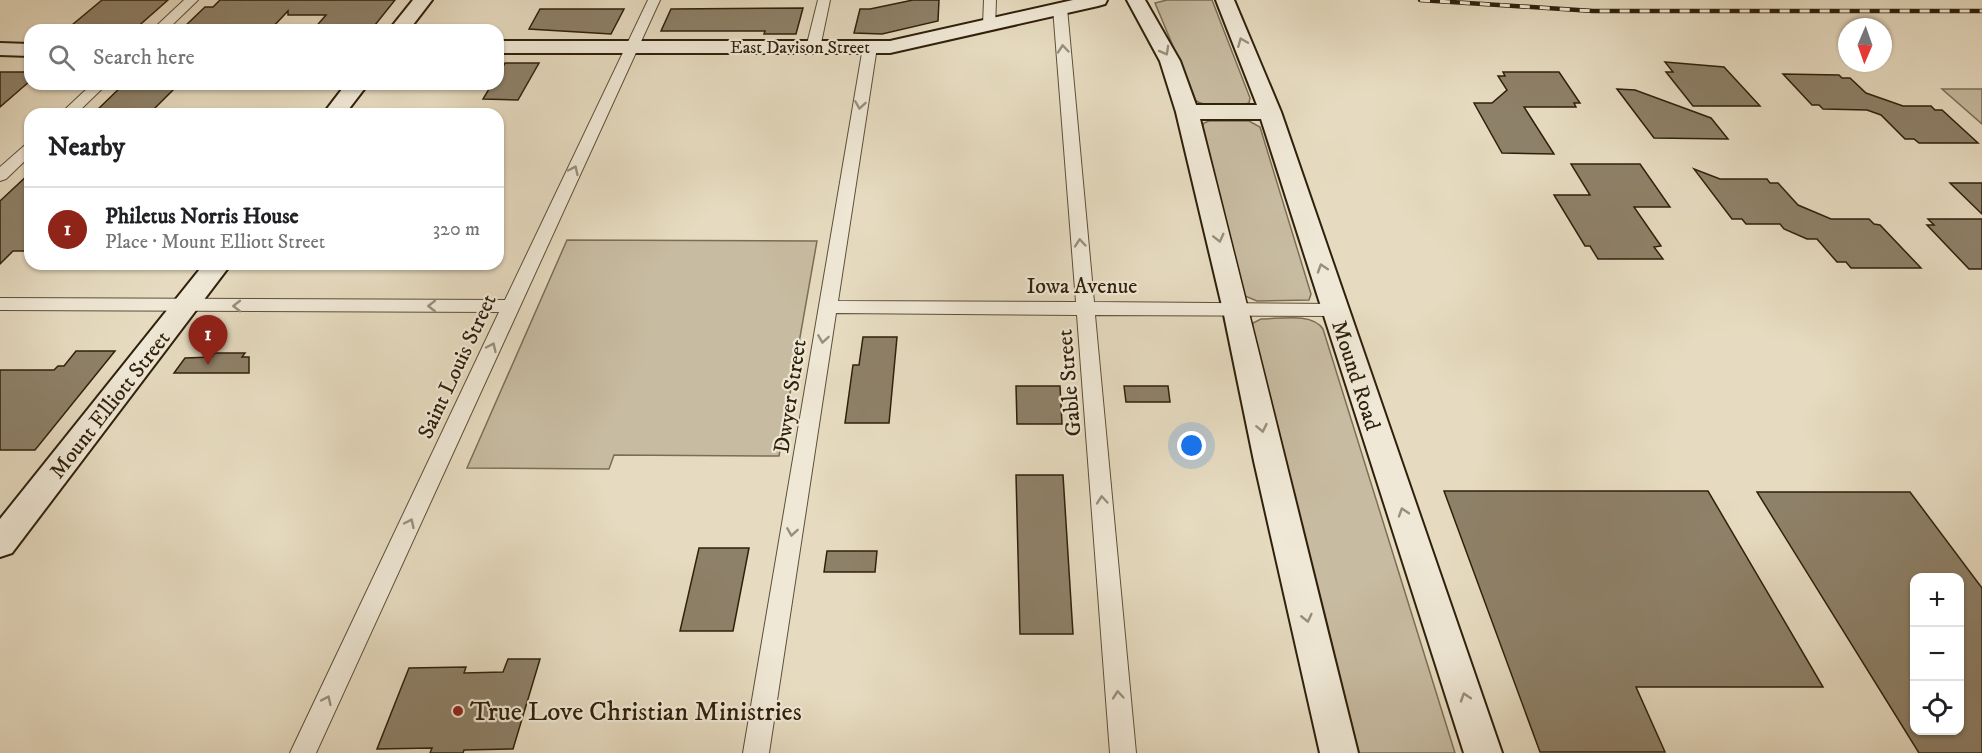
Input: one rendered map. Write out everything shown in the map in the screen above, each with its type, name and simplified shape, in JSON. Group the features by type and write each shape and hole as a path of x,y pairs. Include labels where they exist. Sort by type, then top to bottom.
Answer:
{"main road":[{"path":"404,24 423,0"},
{"name":"East Davison Street","path":"504,47 870,47 913,43 1098,0"},
{"path":"1136,0 1170,61 1187,112 1236,310 1269,460 1339,753"},
{"name":"Mound Road","path":"1225,0 1270,112 1483,753"},
{"path":"0,50 24,50"},
{"path":"339,108 352,90"},
{"path":"1187,112 1270,112"},
{"name":"Mount Elliott Street","path":"0,543 213,270"}],"street":[{"path":"166,24 192,0"},
{"name":"Saint Louis Street","path":"303,753 654,0"},
{"path":"813,48 825,0"},
{"path":"990,0 990,25"},
{"name":"Gable Street","path":"1060,8 1123,753"},
{"name":"Dwyer Street","path":"756,753 870,47"},
{"path":"74,108 93,90"},
{"path":"0,176 24,154"},
{"path":"0,304 511,306"},
{"name":"Iowa Avenue","path":"828,307 1336,310"}],"shaded area":[{"path":"1167,0 1212,0 1250,98 1249,103 1222,106 1207,105 1196,101 1155,3"},
{"path":"1942,89 1982,89 1982,124"},
{"path":"1249,121 1260,127 1311,294 1309,300 1257,301 1245,296 1202,128 1204,123"},
{"path":"567,240 817,241 779,456 614,455 609,469 467,468"},
{"path":"1303,318 1311,320 1323,329 1455,753 1359,753 1252,331 1253,323 1261,319"}],"building":[{"path":"102,0 168,0 141,24 73,24"},
{"path":"220,0 395,0 376,24 318,24 326,15 288,15 288,11 276,24 187,24 205,7 213,7"},
{"path":"913,0 939,0 938,21 882,34 854,33 860,9"},
{"path":"803,8 796,34 764,34 765,31 661,31 671,9"},
{"path":"540,9 624,9 611,34 529,29"},
{"path":"1665,62 1724,67 1760,106 1693,106 1666,72 1673,72"},
{"path":"539,63 518,100 483,99 488,90 504,90 504,65"},
{"path":"0,72 24,72 24,86 0,107"},
{"path":"1503,72 1559,72 1580,103 1574,103 1576,107 1524,107 1554,154 1502,153 1474,103 1492,103 1507,90 1498,76 1505,76"},
{"path":"1783,74 1839,75 1842,78 1850,78 1866,93 1903,106 1931,106 1935,110 1942,110 1978,143 1919,143 1914,139 1905,139 1881,115 1867,110 1823,109 1819,105 1812,105"},
{"path":"1617,89 1635,90 1711,118 1728,139 1654,138"},
{"path":"118,90 173,90 155,108 99,108"},
{"path":"1571,164 1640,164 1670,207 1634,207 1661,246 1654,247 1663,259 1598,259 1590,246 1585,246 1554,195 1590,195"},
{"path":"1694,169 1720,179 1767,179 1770,183 1778,183 1798,205 1831,219 1869,219 1874,224 1880,225 1921,268 1851,268 1846,262 1837,262 1817,239 1807,239 1784,229 1780,224 1746,224 1742,219 1732,219"},
{"path":"24,179 24,251 13,251 0,264 0,201"},
{"path":"1950,183 1982,183 1982,214"},
{"path":"1928,219 1982,219 1982,269 1969,269 1927,225 1934,225"},
{"path":"863,337 897,337 889,423 845,423 853,365 859,365"},
{"path":"76,351 115,351 35,450 0,450 0,370 54,370 58,366 64,366"},
{"path":"215,353 245,353 242,357 249,357 249,373 174,373 185,358 212,357"},
{"path":"1016,386 1060,386 1062,424 1017,424"},
{"path":"1124,386 1168,386 1170,402 1126,402"},
{"path":"1016,475 1063,475 1073,634 1020,634"},
{"path":"1444,491 1708,491 1823,687 1636,687 1665,752 1540,752"},
{"path":"1757,492 1910,492 1982,588 1982,753 1919,753"},
{"path":"699,548 749,548 733,631 680,631"},
{"path":"827,551 877,551 875,572 824,572"},
{"name":"True Love Christian Ministries","path":"508,659 540,659 513,749 430,753 432,748 377,749 409,668 466,667 464,673 503,672"}],"railway":[{"path":"1420,0 1593,11 1982,11"}],"place":[{"name":"Philetus Norris House","path":"208,365"},
{"name":"True Love Christian Ministries","path":"458,711"}]}
